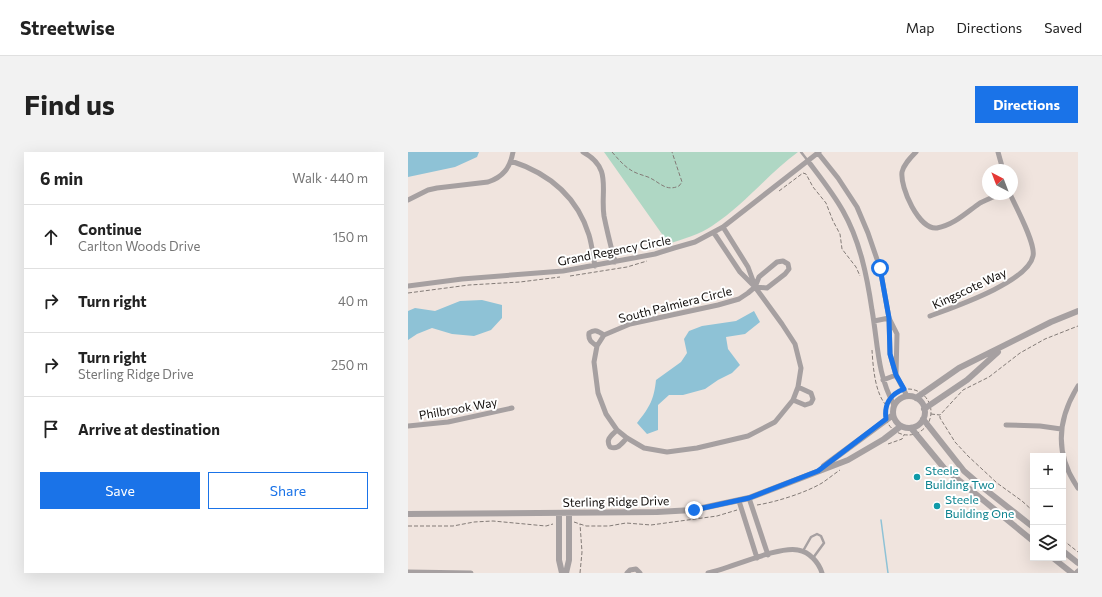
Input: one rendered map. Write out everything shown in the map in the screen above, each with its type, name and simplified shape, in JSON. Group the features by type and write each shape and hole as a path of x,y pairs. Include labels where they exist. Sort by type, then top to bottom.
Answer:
{"street":[{"path":"408,200 428,190 480,184 494,180 500,177 505,171 511,160 513,152"},
{"path":"582,152 589,155 597,163 602,172 604,186 604,214 615,262"},
{"path":"818,152 838,178 857,207 868,233 880,268 889,318 890,354 896,375 904,389 906,396"},
{"name":"Grand Regency Circle","path":"408,286 462,279 563,271 655,254 695,242 723,227 818,152"},
{"path":"916,152 905,164 902,179 904,188 916,214 927,226 936,228 945,226 987,200"},
{"path":"998,152 1001,164"},
{"path":"511,160 537,172 564,191 574,205 589,235 595,266"},
{"path":"808,161 827,186 843,212 855,238 865,271 883,380 894,404"},
{"name":"Kingscote Way","path":"930,316 961,305 1002,285 1017,276 1029,266 1034,256 1033,246 1013,200"},
{"path":"723,227 748,267 755,287"},
{"path":"714,233 740,272 755,287 767,288 785,274 789,269 788,264 783,261 777,262 759,277 755,287"},
{"name":"South Palmiera Circle","path":"755,287 795,344 801,368 798,387 793,400 775,422 748,436 697,448 667,452 644,448 617,430 606,414 598,393 594,362 597,346 604,335 630,324 739,299 755,287"},
{"path":"916,398 959,368 1006,346 1051,322 1078,311"},
{"path":"874,321 889,318"},
{"path":"889,318 898,334 896,375"},
{"name":"South Palmiera Circle","path":"597,346 591,342 588,337 589,333 593,330 604,335"},
{"path":"924,409 967,380 1006,346"},
{"path":"883,380 896,375"},
{"path":"1078,386 1066,410 1061,438 1068,471 1078,488"},
{"path":"793,400 805,405 811,403 813,399 811,393 798,387"},
{"path":"906,396 916,398 923,404 923,419 918,425 911,428 901,426 895,421 892,415 894,404 899,399 906,396"},
{"name":"Philbrook Way","path":"408,426 448,422 512,408"},
{"name":"Sterling Ridge Drive","path":"818,471 892,415"},
{"path":"923,419 964,471 1030,525"},
{"path":"1006,425 1040,426 1062,429"},
{"name":"Sterling Ridge Drive","path":"408,514 569,513 694,510 749,498 853,457 901,426"},
{"path":"911,428 944,468 1030,540"},
{"path":"617,430 608,438 608,444 610,447 614,449 619,447 627,438"},
{"path":"980,499 986,490"},
{"path":"749,498 768,555"},
{"path":"739,500 757,558"},
{"path":"559,513 559,560 562,573"},
{"path":"566,573 569,560 569,513"},
{"path":"708,573 723,571 757,558 792,550 802,552 813,559 820,567 822,573"},
{"path":"1066,553 1078,563"},
{"path":"1057,561 1072,573"},
{"path":"628,573 630,570 636,569 640,573"},
{"path":"408,572 471,573"}],"lane":[{"path":"801,152 808,161"},
{"path":"802,552 811,537 817,534 821,536 824,543 813,559"}],"path":[{"path":"612,152 624,166 637,174 648,177 668,188 679,186 682,182 672,152"},
{"path":"774,195 803,173 806,174 813,187 826,202 833,221 840,234 842,248 856,267 860,277"},
{"path":"570,276 627,267 647,262"},
{"path":"408,293 462,286 520,282 562,277"},
{"path":"940,415 963,390 989,377 1020,353 1045,339 1078,326"},
{"path":"871,346 873,366 880,394 886,405"},
{"path":"904,389 914,389 926,397 930,405 931,414 928,424 921,432 916,434 904,435 895,431 886,419 886,405 890,398 899,391 904,389"},
{"path":"931,414 940,415"},
{"path":"940,415 940,418 955,442 968,456 997,483 1030,508"},
{"path":"580,524 582,552 580,573"},
{"path":"1066,542 1078,552"}],"green space":[{"path":"604,152 798,152 776,170 724,218 702,231 669,244"}],"water":[{"path":"408,152 479,152 477,157 455,167 408,177"},
{"path":"482,300 502,305 502,318 491,330 474,336 452,334 432,328 417,334 408,340 408,311 415,308 435,311 460,301"},
{"path":"754,311 760,322 745,334 726,337 728,349 740,365 732,373 705,389 683,395 669,395 658,405 658,430 647,434 637,423 651,403 656,380 681,362 687,353 684,339 689,331 702,326 736,321"}],"waterway":[{"path":"881,520 888,573"}],"place":[{"name":"Steele Building Two","path":"917,477"},
{"name":"Steele Building One","path":"937,506"}],"route":[{"path":"694,510 749,498 776,489 818,471 850,445 886,419 885,412 888,401 894,394 904,389 896,375 890,354 889,318 880,268"}]}
